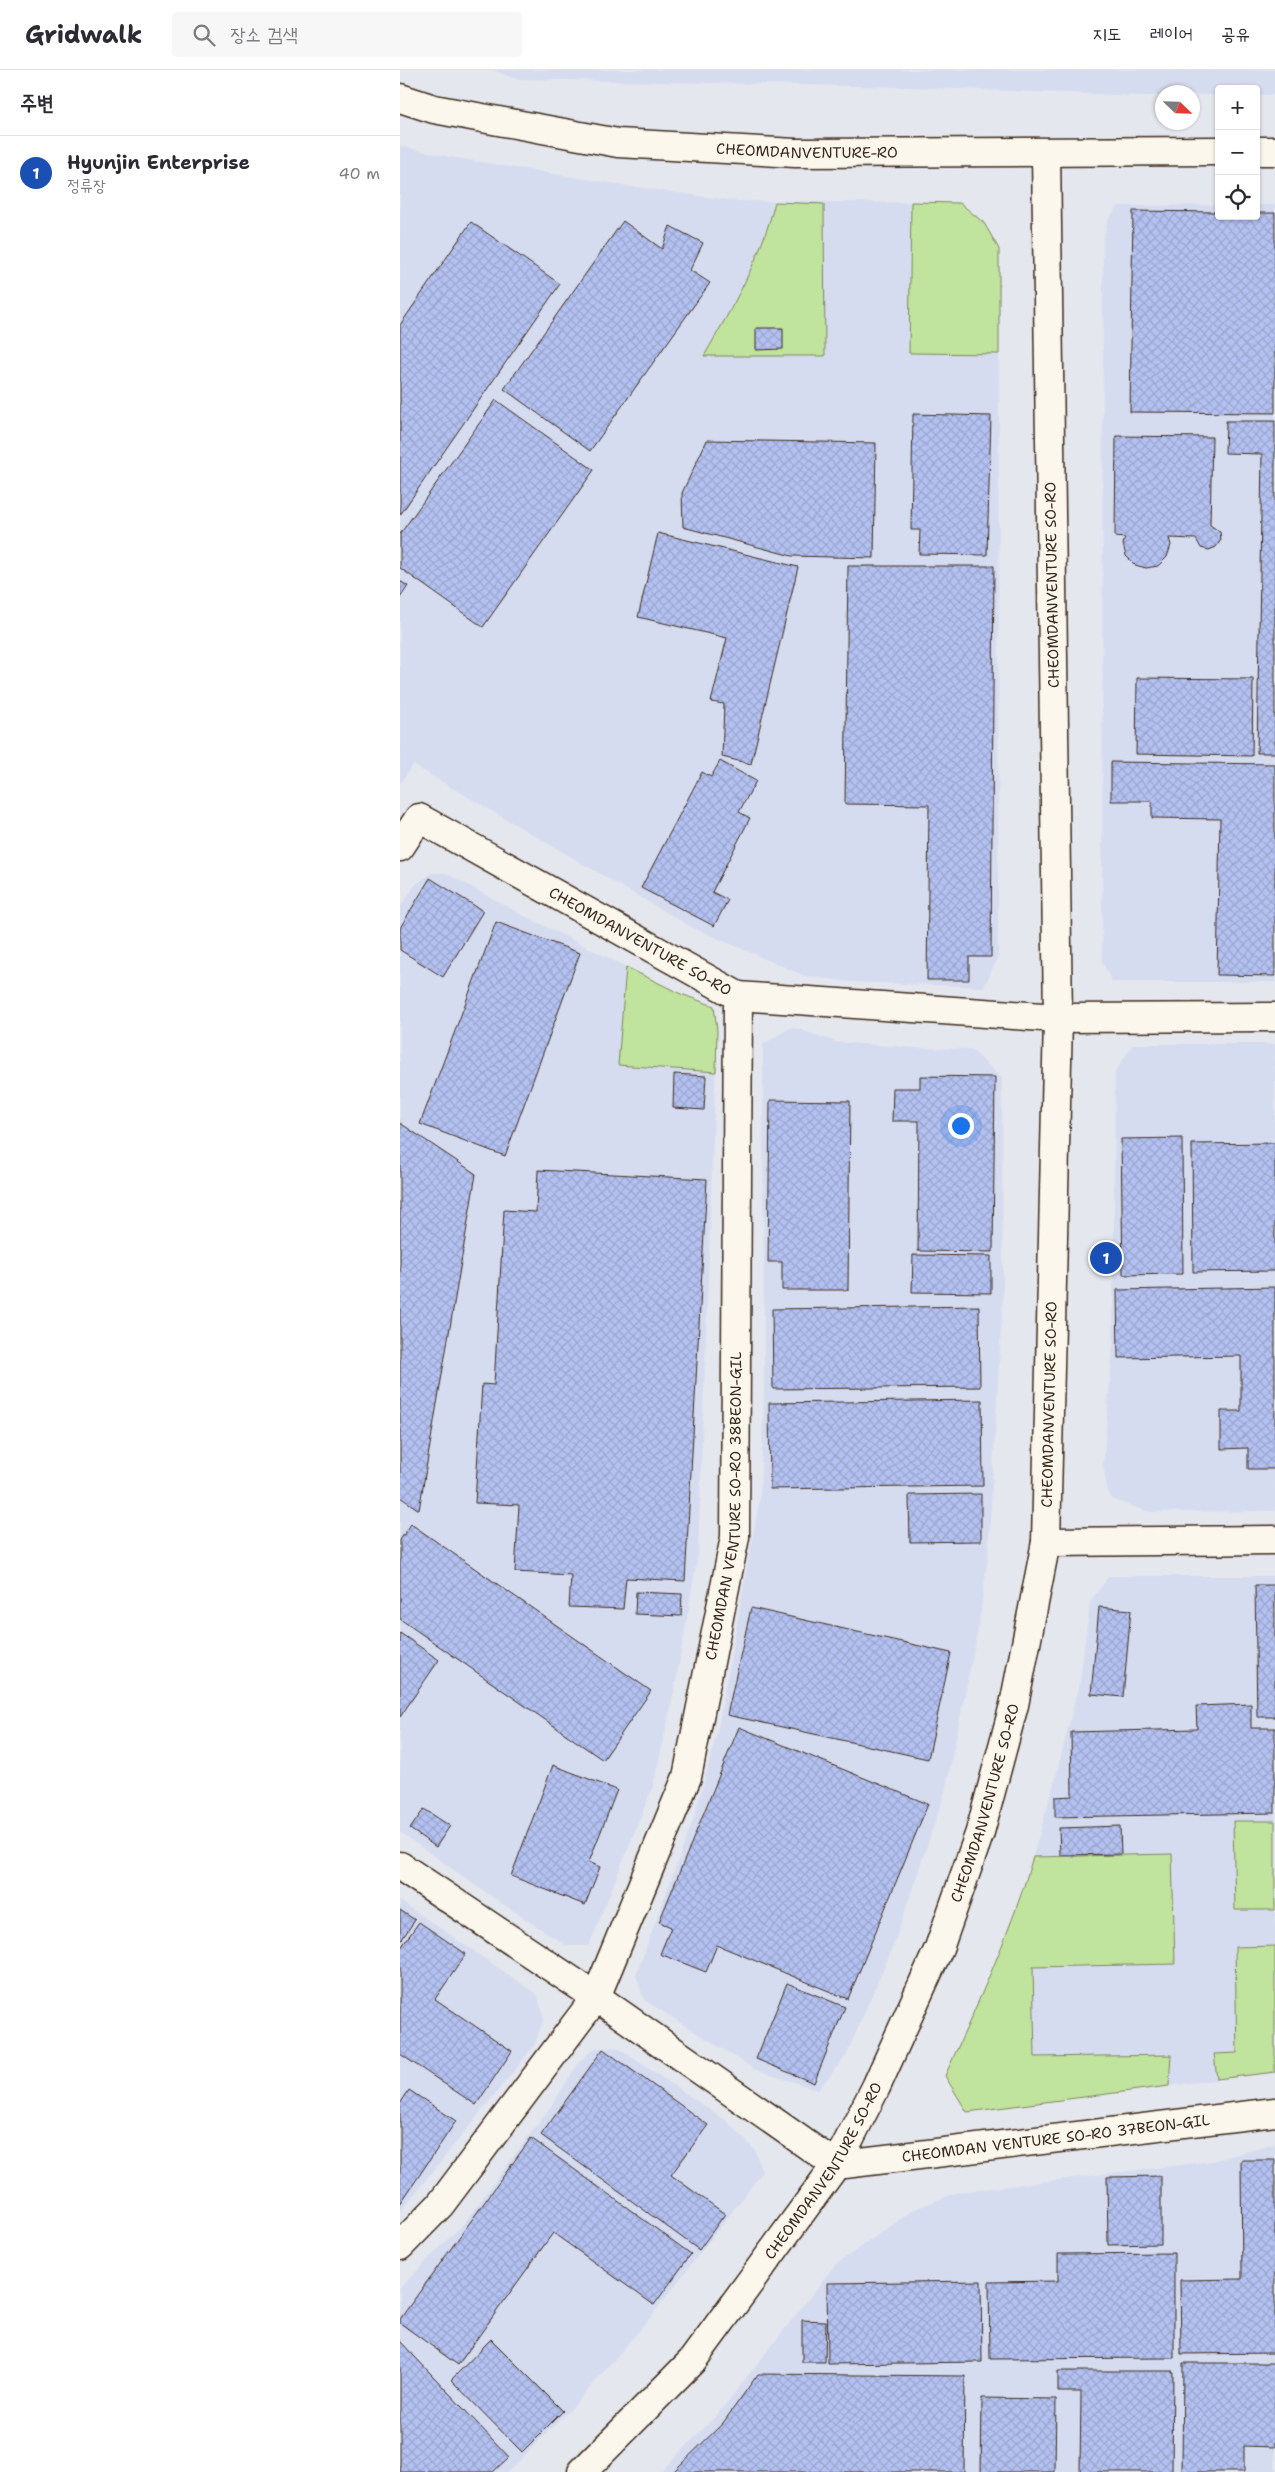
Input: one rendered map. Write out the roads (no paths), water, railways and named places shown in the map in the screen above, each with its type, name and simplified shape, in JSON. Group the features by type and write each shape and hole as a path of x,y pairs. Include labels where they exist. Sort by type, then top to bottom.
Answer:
{"street":[{"name":"CHEOMDANVENTURE-RO","path":"400,98 434,109 618,143 795,153 1215,151"},
{"path":"1260,151 1275,151"},
{"name":"CHEOMDANVENTURE SO-RO","path":"582,2472 692,2361 836,2165 876,2087 939,1948 980,1832 1014,1705 1046,1542 1058,1018 1046,153"},
{"name":"CHEOMDANVENTURE SO-RO","path":"400,847 419,818 738,996 1058,1018"},
{"name":"CHEOMDAN VENTURE SO-RO 38BEON-GIL","path":"400,2246 440,2205 596,1997 687,1777 735,1537 738,996"},
{"path":"1058,1018 1275,1017"},
{"path":"1046,1542 1275,1540"},
{"path":"400,1866 596,1997 836,2165"},
{"name":"CHEOMDAN VENTURE SO-RO 37BEON-GIL","path":"836,2165 1275,2112"}],"place":[{"name":"Hyunjin Enterprise","path":"1106,1258"}]}
